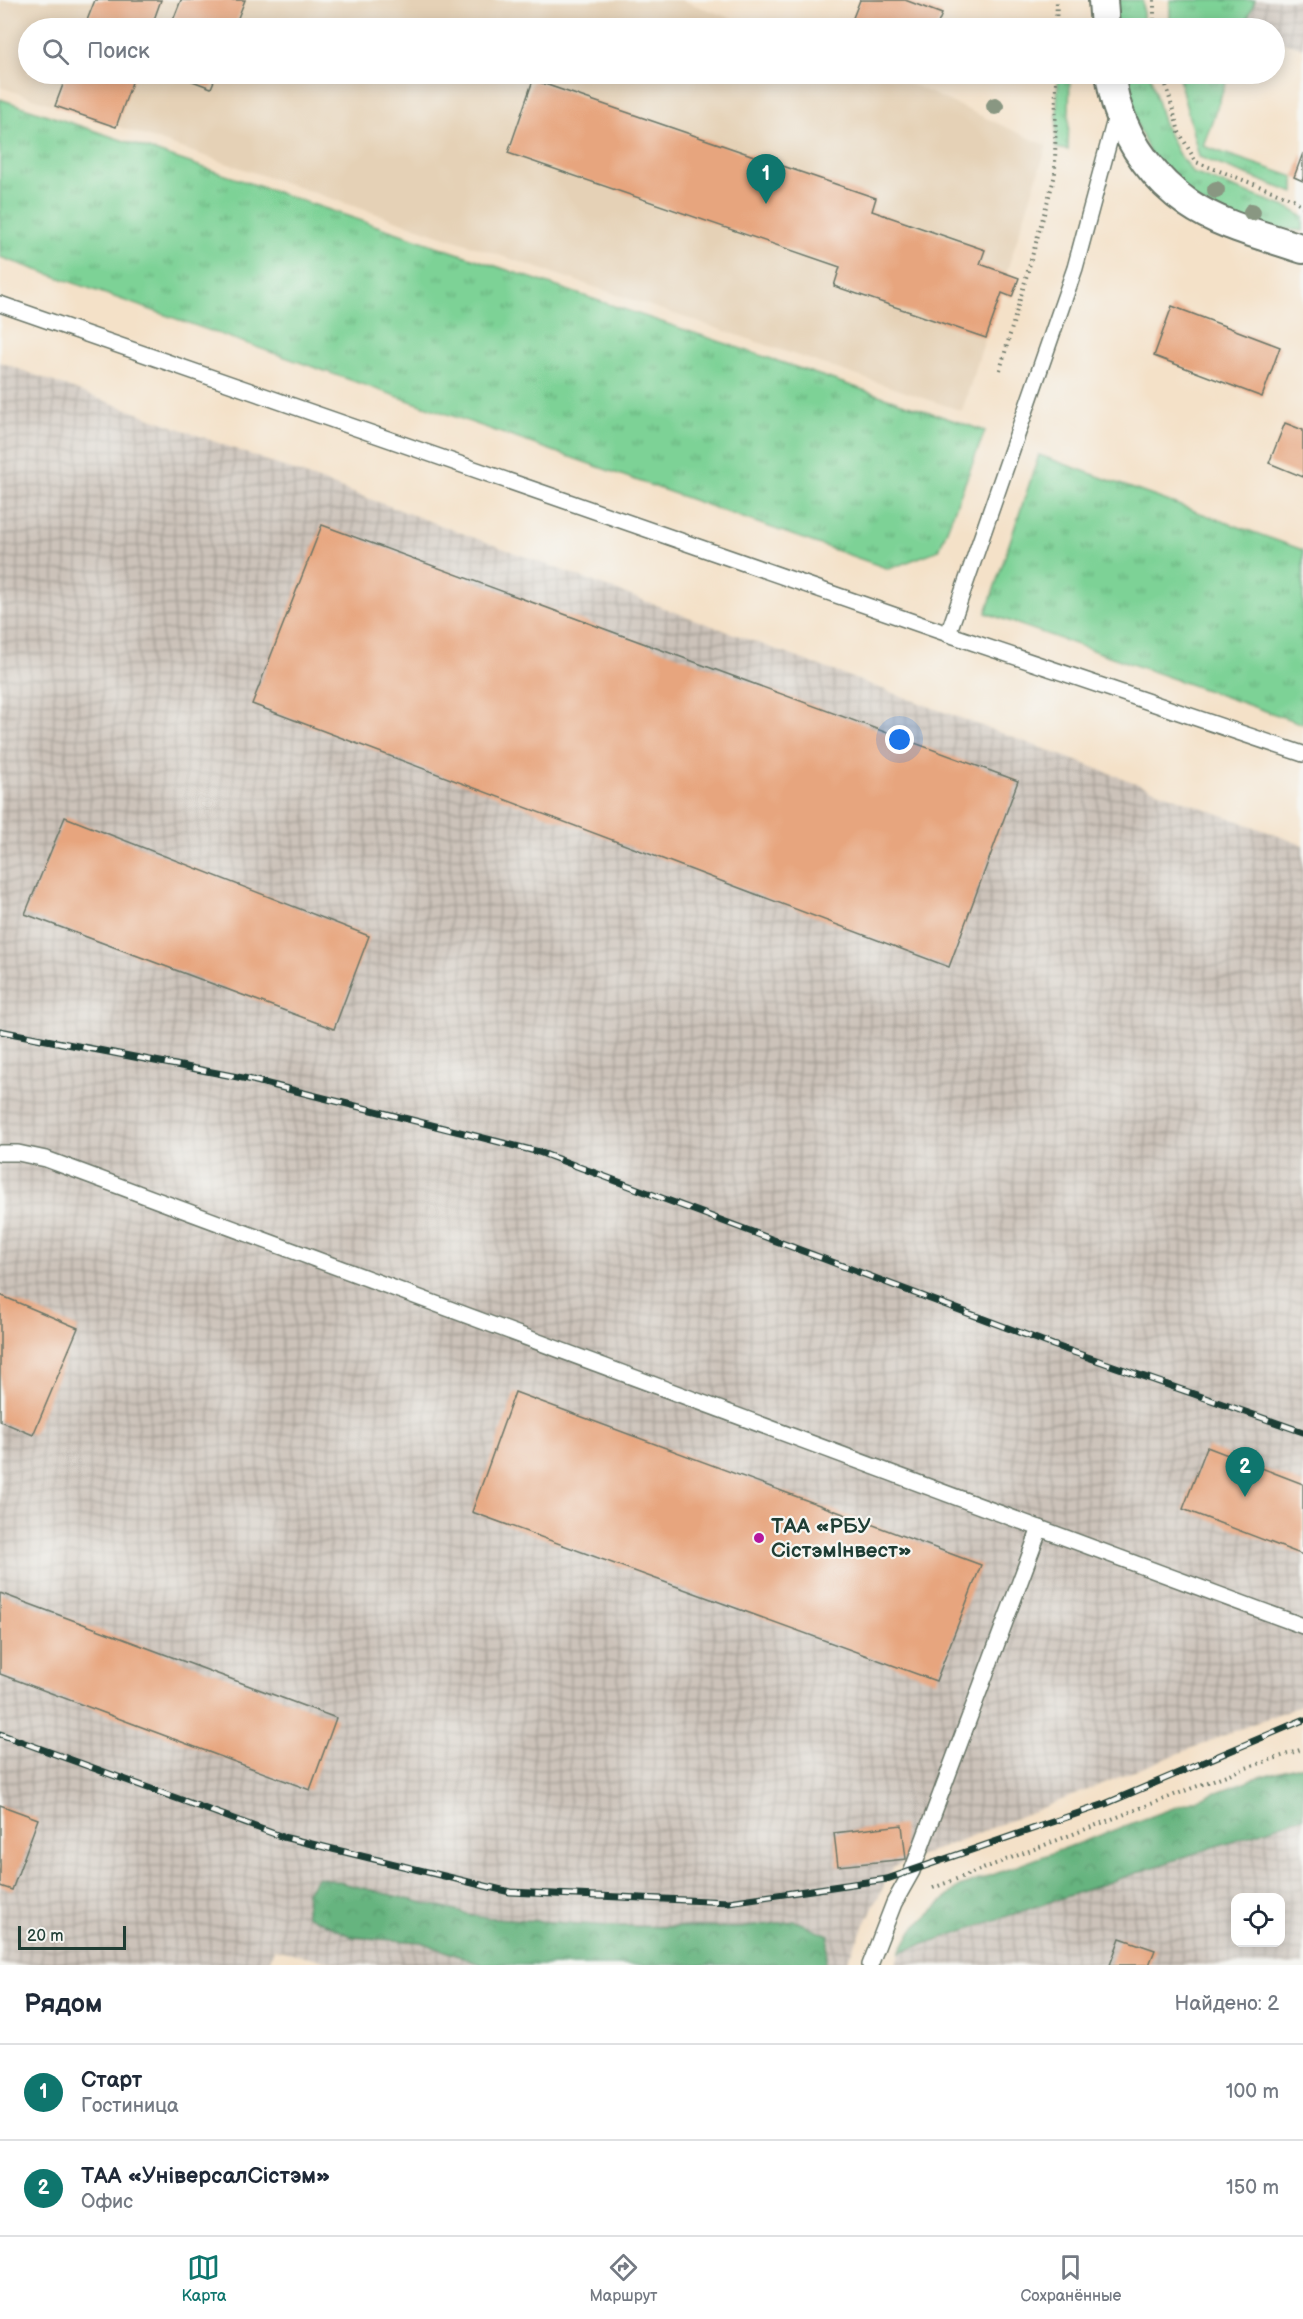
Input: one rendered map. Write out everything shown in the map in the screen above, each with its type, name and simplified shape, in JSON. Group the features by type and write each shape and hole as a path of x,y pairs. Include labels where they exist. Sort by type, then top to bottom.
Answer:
{"street":[{"path":"1103,0 1104,18"},
{"path":"1112,84 1117,109 1136,148 1155,173 1188,204 1221,220 1303,249"}],"lane":[{"path":"948,634 1075,268 1117,109"},
{"path":"0,303 948,634 1303,754"},
{"path":"0,1153 18,1153 46,1159 1303,1626"},
{"path":"870,1965 894,1903 912,1871 1040,1528"}],"path":[{"path":"1056,18 1057,0"},
{"path":"1154,0 1154,18"},
{"path":"1000,370 1055,175 1056,84"},
{"path":"1166,84 1179,132 1196,162 1293,199 1303,206"},
{"path":"894,1903 1233,1772 1303,1749"}],"shaded area":[{"path":"0,0 681,0 730,18 18,18 18,84 909,84 1047,146 962,411 0,87"},
{"path":"1255,0 1303,0 1303,48 1285,42 1285,18 1248,18"},
{"path":"0,362 1303,845 1303,1704 893,1867 845,1965 345,1965 274,1949 268,1965 0,1965"},
{"path":"1303,1817 1303,1965 895,1965 900,1952"}],"green space":[{"path":"1112,0 1143,0 1143,18 1113,18"},
{"path":"1170,0 1255,0 1248,18 1170,18"},
{"path":"1058,84 1070,84 1068,150 1056,148"},
{"path":"1125,84 1153,84 1163,122 1178,153 1193,173 1291,209 1303,217 1303,231 1254,226 1192,199 1150,154 1129,106"},
{"path":"1181,84 1225,84 1203,146 1294,177 1294,193 1199,157"},
{"path":"0,99 985,431 939,550 889,569 0,257"},
{"path":"1039,455 1303,550 1303,724 986,613"},
{"path":"1303,1765 1303,1817 900,1952 913,1929 957,1888 1255,1778"},
{"path":"318,1877 480,1917 609,1926 740,1928 795,1921 829,1935 825,1965 483,1965 421,1942 353,1937 306,1915 307,1892"}],"building":[{"path":"95,0 161,0 155,18 88,18"},
{"path":"181,0 245,0 238,18 174,18"},
{"path":"860,0 905,0 942,14 940,18 853,18"},
{"path":"63,84 131,84 116,127 55,106"},
{"path":"200,84 213,84 211,88"},
{"path":"532,84 545,84 876,198 872,211 985,250 980,264 1019,278 1012,297 1002,293 986,338 834,286 840,267 508,153"},
{"path":"1303,153 1303,181 1294,177"},
{"path":"1172,306 1280,347 1262,397 1154,356"},
{"path":"1285,423 1303,430 1303,477 1269,463"},
{"path":"322,525 1018,781 949,967 252,704"},
{"path":"65,817 369,936 334,1029 25,914"},
{"path":"0,1295 78,1328 33,1435 0,1421"},
{"path":"515,1392 981,1565 936,1681 472,1512"},
{"path":"1207,1447 1303,1484 1303,1555 1183,1509"},
{"path":"0,1593 336,1718 310,1790 0,1674"},
{"path":"0,1805 38,1819 12,1890 0,1886"},
{"path":"902,1825 906,1859 838,1866 834,1833"},
{"path":"1120,1938 1155,1950 1149,1965 1110,1965"}],"railway":[{"path":"0,1031 248,1079 539,1152 1053,1345 1303,1432"},
{"path":"0,1734 283,1837 510,1892 729,1902 887,1879 1105,1804 1303,1720"}],"place":[{"name":"Старт","path":"766,204"},
{"name":"ТАА «УніверсалСістэм»","path":"1245,1497"},
{"name":"ТАА «РБУ СістэмІнвест»","path":"759,1538"}]}
